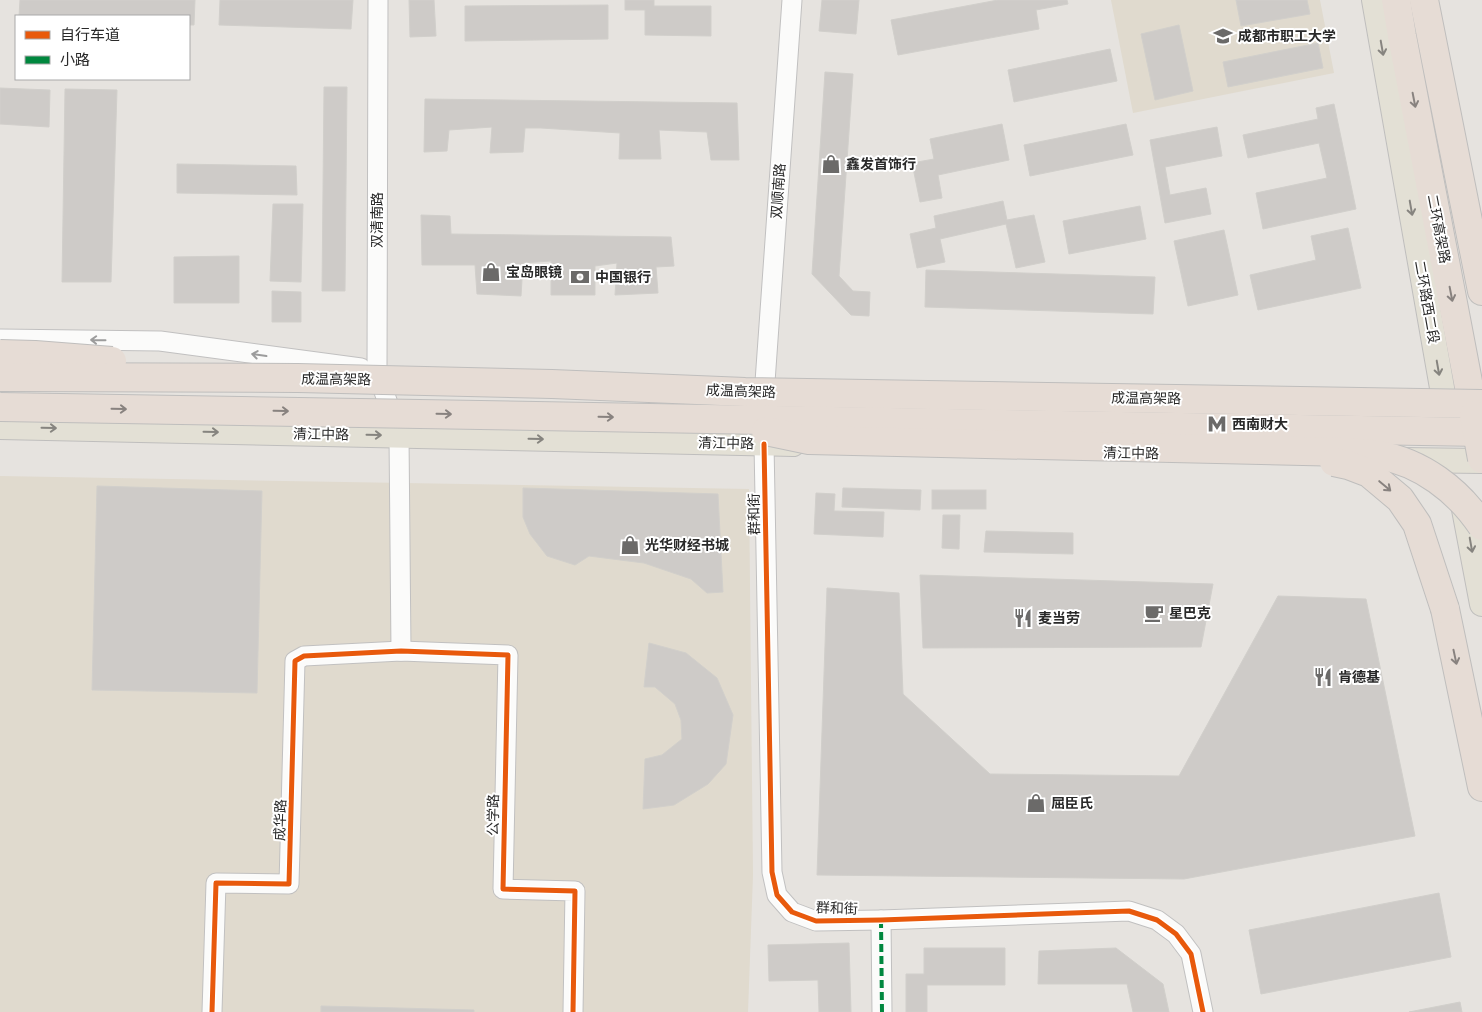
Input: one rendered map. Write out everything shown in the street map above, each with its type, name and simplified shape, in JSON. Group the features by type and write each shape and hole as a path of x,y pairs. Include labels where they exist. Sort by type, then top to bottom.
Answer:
{"highway":[{"name":"二环高架路","path":"1396,0 1482,460"},
{"path":"1424,0 1482,291"},
{"path":"0,354 35,354 298,378"},
{"name":"成温高架路","path":"0,377 298,378 552,384 745,392 1482,404"},
{"name":"成温高架路","path":"0,407 1482,432"},
{"path":"709,418 809,440 1347,452 1379,455 1414,466 1452,490 1482,526"},
{"path":"1274,451 1348,465 1369,473 1400,499 1417,524 1445,609 1482,787"}],"main road":[{"name":"二环路西二段","path":"1374,0 1443,398 1482,604"},
{"path":"1437,0 1469,195 1482,253"},
{"path":"0,365 377,371 1443,398 1482,397"},
{"name":"清江中路","path":"0,427 1456,461 1482,460"}],"street":[{"name":"双清南路","path":"378,0 377,371 399,436 401,651"},
{"name":"双顺南路","path":"764,382 792,0"},
{"path":"0,339 160,341 377,371"},
{"name":"群和街","path":"764,444 772,872 777,896 792,912 816,921 1129,911 1157,920 1176,934 1191,954 1203,1012"},
{"name":"成华路","path":"212,1012 216,882 290,884 296,661 304,656 401,651"},
{"name":"公学路","path":"401,651 508,655 503,889 575,891 573,1012"},
{"path":"881,920 882,1012"}],"shaded area":[{"name":"成都市职工大学","path":"1111,0 1320,0 1334,73 1133,113"},
{"path":"0,476 749,489 753,875 748,1012 0,1012"}],"building":[{"path":"20,0 195,0 194,25 190,25 190,15 19,15"},
{"path":"220,0 353,0 351,29 219,25"},
{"path":"409,0 434,0 436,36 410,37"},
{"path":"625,0 654,0 654,6 711,6 711,36 645,35 645,10 625,10"},
{"path":"822,0 859,0 856,34 819,31"},
{"path":"998,0 1067,0 1068,4 1036,10 1039,29 898,55 891,20"},
{"path":"1236,0 1307,0 1310,14 1241,26"},
{"path":"608,5 608,39 465,41 465,6"},
{"path":"1179,25 1193,91 1155,100 1141,34"},
{"path":"1318,43 1323,68 1228,87 1223,62"},
{"path":"1110,49 1117,81 1014,102 1008,70"},
{"path":"825,72 853,74 839,276 853,291 870,292 869,316 851,315 812,274"},
{"path":"324,87 347,87 345,291 322,291"},
{"path":"0,88 50,90 49,127 0,124"},
{"path":"65,89 117,90 111,282 62,282"},
{"path":"425,99 737,103 739,160 711,160 707,132 659,130 661,159 619,159 620,133 541,128 525,128 523,152 490,153 492,127 449,130 447,151 424,152"},
{"path":"1334,104 1356,209 1263,229 1256,193 1327,178 1319,143 1248,158 1243,135 1318,119 1316,108"},
{"path":"1002,124 1009,160 938,175 942,198 920,202 912,163 934,159 930,139"},
{"path":"1126,124 1133,155 1030,176 1024,145"},
{"path":"1217,127 1222,156 1165,167 1170,195 1206,188 1211,214 1165,223 1150,140"},
{"path":"177,164 296,166 297,195 177,193"},
{"path":"1003,201 1007,220 1034,215 1045,262 1016,268 1006,224 940,239 945,262 917,268 910,234 936,228 934,216"},
{"path":"273,204 303,204 301,282 270,281"},
{"path":"1140,206 1146,239 1069,254 1063,221"},
{"path":"421,215 450,216 451,234 671,237 674,266 656,267 658,293 615,295 617,263 595,266 595,295 551,295 551,261 523,263 521,296 477,294 475,265 422,265"},
{"path":"1348,228 1361,288 1258,310 1250,275 1316,260 1311,236"},
{"path":"1224,230 1238,295 1188,306 1174,241"},
{"path":"239,256 239,303 174,303 174,257"},
{"path":"926,270 1155,277 1153,314 925,307"},
{"path":"272,291 301,292 301,322 272,322"},
{"path":"97,486 262,491 257,693 92,690"},
{"name":"光华财经书城","path":"523,488 718,494 723,592 707,593 691,579 644,563 589,556 575,565 547,556 530,534 523,517"},
{"path":"843,488 921,490 920,510 842,507"},
{"path":"932,490 986,490 986,509 932,509"},
{"path":"816,493 835,494 834,511 884,512 883,537 814,534"},
{"path":"943,515 960,515 959,549 942,548"},
{"path":"986,531 1073,533 1073,554 984,552"},
{"path":"920,575 1213,584 1201,647 923,648"},
{"path":"827,588 899,593 903,694 990,774 1179,776 1278,596 1366,599 1415,836 1184,879 817,875"},
{"path":"649,643 686,653 717,678 733,715 726,764 708,784 674,805 643,809 645,759 662,755 682,739 681,720 675,704 655,687 644,687"},
{"path":"1439,893 1451,957 1261,994 1249,930"},
{"path":"849,943 851,1012 819,1012 818,980 769,981 768,945"},
{"path":"924,948 1005,948 1005,985 927,985 927,1012 906,1012 906,974 924,974"},
{"path":"1116,948 1163,984 1169,1012 1133,1012 1127,984 1038,984 1039,951"},
{"path":"1460,1002 1462,1012 1409,1012"},
{"path":"321,1006 474,1010 474,1012 321,1012"}],"marked path":[{"path":"881,920 882,1012"}],"cycle path":[{"path":"764,444 772,872 777,895 792,912 816,921 1129,911 1157,920 1176,934 1191,954 1203,1012"},
{"path":"212,1012 216,883 289,884 295,661 304,656 401,651 508,655 503,889 575,891 573,1012"}],"place":[{"name":"成都市职工大学","path":"1223,36"},
{"name":"鑫发首饰行","path":"831,164"},
{"name":"宝岛眼镜","path":"491,272"},
{"name":"中国银行","path":"580,277"},
{"name":"西南财大","path":"1217,424"},
{"name":"光华财经书城","path":"630,545"},
{"name":"星巴克","path":"1154,613"},
{"name":"麦当劳","path":"1023,618"},
{"name":"肯德基","path":"1323,677"},
{"name":"屈臣氏","path":"1036,803"}]}
